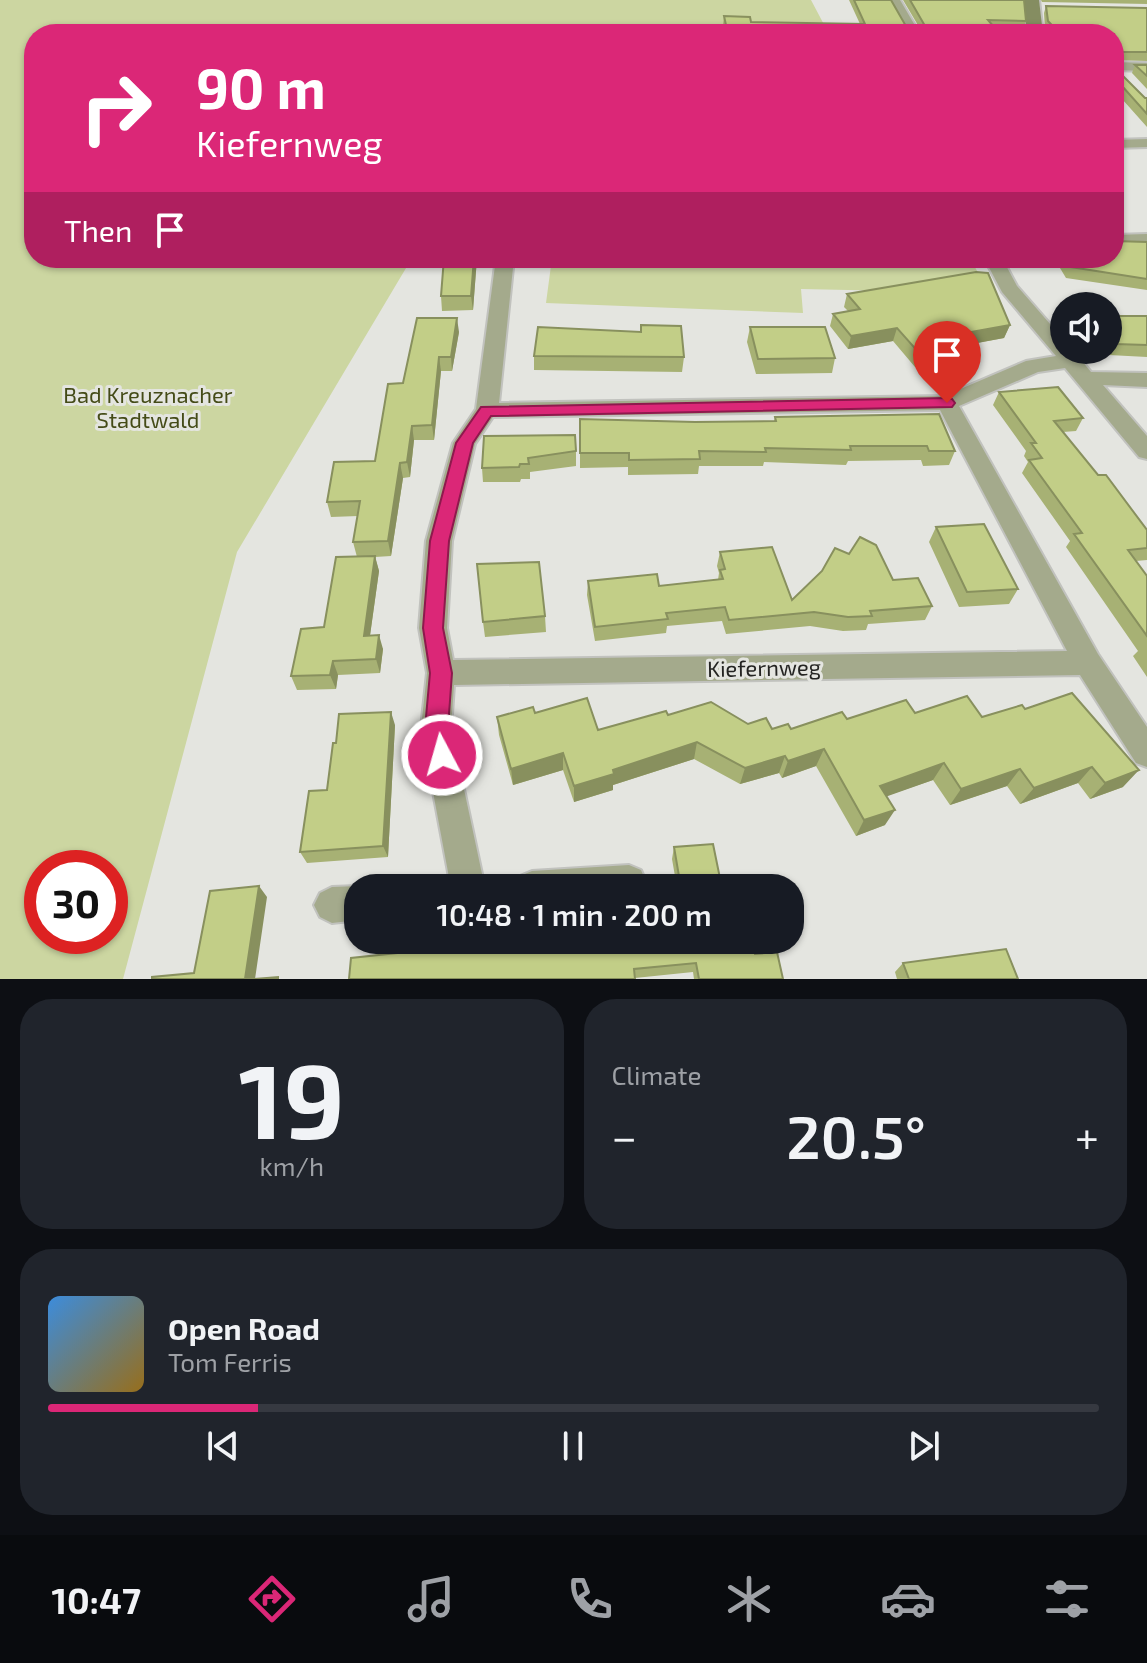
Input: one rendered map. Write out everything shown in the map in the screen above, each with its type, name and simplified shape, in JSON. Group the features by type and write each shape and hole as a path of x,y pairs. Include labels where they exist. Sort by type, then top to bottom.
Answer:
{"street":[{"path":"894,0 908,24"},
{"path":"1124,66 1147,67"},
{"path":"1124,77 1130,84"},
{"path":"1124,144 1147,143"},
{"path":"1124,240 1147,239"},
{"path":"465,874 436,728 441,673 433,628 439,541 464,443 487,410 504,268"},
{"path":"998,268 1009,288 1050,339"},
{"path":"487,410 947,403 1033,366 1050,364"},
{"path":"1071,364 1147,451"},
{"path":"1083,378 1147,380"},
{"path":"947,403 1088,663 1147,753"},
{"name":"Kiefernweg","path":"441,673 1088,663"}],"green space":[{"name":"Bad Kreuznacher Stadtwald","path":"0,0 811,0 824,24 24,24 24,268 406,268 237,552 123,979 0,979"},
{"path":"551,268 975,268 989,293 801,289 803,313 546,303"}],"building":[{"path":"854,0 891,0 905,24 865,24"},
{"path":"910,0 1024,0 1026,21 988,20 991,24 924,24"},
{"path":"1046,6 1147,8 1147,52 1124,52 1124,24 1051,24"},
{"path":"724,16 750,17 751,22 865,24 726,24"},
{"path":"1135,65 1147,65 1147,76"},
{"path":"1124,77 1147,98 1147,114 1124,88"},
{"path":"1124,241 1147,242 1147,279 1077,268 1124,268"},
{"path":"443,268 473,268 471,296 441,296"},
{"path":"976,272 988,273 1010,325 955,335 966,346 920,354 897,328 851,336 833,314 860,309 847,294"},
{"path":"1122,316 1147,316 1147,345 1122,344"},
{"path":"417,318 457,318 451,357 439,357 432,425 412,426 407,462 400,463 388,541 353,542 360,501 327,502 334,462 375,461 388,384 403,383"},
{"path":"641,325 681,326 684,357 534,356 538,327 641,332"},
{"path":"750,327 825,327 835,358 758,359"},
{"path":"1058,387 1083,418 1054,421 1098,475 1106,475 1147,530 1147,548 1128,550 1147,576 1147,636 1074,534 1082,533 1029,460 1042,458 1031,443 1036,443 999,392"},
{"path":"939,414 955,451 929,451 927,446 850,446 851,450 765,448 766,452 699,451 700,459 629,460 629,453 580,453 580,419 776,421 775,417"},
{"path":"575,435 576,451 528,458 529,464 520,464 519,467 482,468 484,436"},
{"path":"984,524 1018,589 967,592 936,527"},
{"path":"860,537 876,545 893,580 918,578 932,606 870,611 872,616 848,617 814,612 729,620 725,607 666,613 668,619 595,627 588,581 657,574 659,586 723,579 720,570 725,569 720,552 772,547 792,600 822,571 835,548 849,554"},
{"path":"375,556 364,636 379,635 376,659 333,661 330,675 291,676 301,629 324,627 336,557"},
{"path":"539,562 545,616 483,622 477,564"},
{"path":"1072,693 1139,770 1105,783 1092,767 1034,788 1020,769 961,789 944,763 880,786 895,810 864,820 824,749 788,761 785,756 745,768 697,742 574,786 563,753 511,769 497,717 533,707 535,713 587,698 598,730 711,702 748,724 766,718 772,729 788,724 791,729 842,712 847,719 906,700 915,713 967,696 982,717 1022,705 1025,709"},
{"path":"391,712 383,846 300,852 309,791 327,790 339,714"},
{"path":"713,844 719,874 679,874 674,847"},
{"path":"259,886 245,979 152,979 194,973 210,891"},
{"path":"1006,949 1018,979 909,979 903,963"},
{"path":"389,954 777,954 783,979 699,979 696,963 634,969 635,979 349,979 351,958"}],"route":[{"path":"442,755 436,728 441,673 433,628 439,541 464,443 487,410 947,403"}]}
